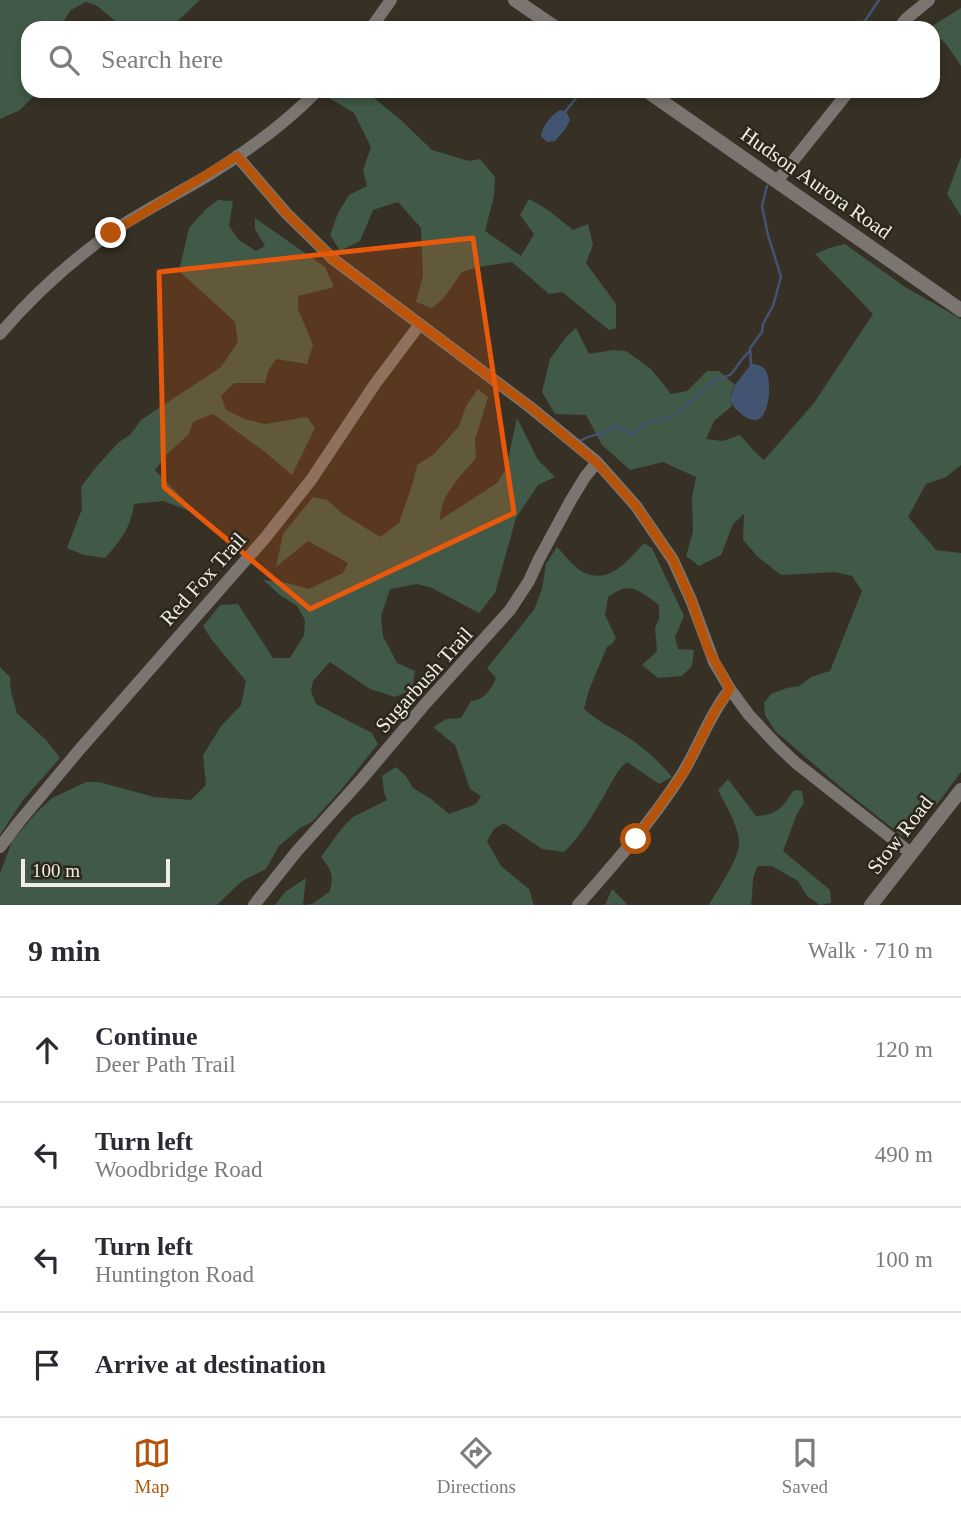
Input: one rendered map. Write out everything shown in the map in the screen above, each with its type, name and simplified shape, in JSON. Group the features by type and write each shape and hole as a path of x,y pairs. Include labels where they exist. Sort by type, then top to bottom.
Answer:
{"street":[{"path":"376,21 391,0"},
{"path":"515,0 546,21"},
{"path":"904,21 929,0"},
{"path":"0,334 55,276 111,233 237,156 286,120 310,98"},
{"name":"Hudson Aurora Road","path":"657,98 961,310"},
{"path":"777,181 843,98"},
{"path":"237,156 286,213 333,259 530,407 597,463 636,506 673,560 688,592 708,649 730,689 758,726 796,763 912,854"},
{"name":"Red Fox Trail","path":"0,848 80,749 265,538 311,480 375,384 420,324"},
{"name":"Sugarbush Trail","path":"254,905 297,851 510,610 529,581 584,477 597,463"},
{"path":"578,905 636,839 671,790 730,689"},
{"name":"Stow Road","path":"871,905 961,790"}],"highlighted area":[{"path":"473,238 514,513 310,609 164,487 159,272"}],"green space":[{"path":"0,0 200,0 178,21 115,21 97,6 86,2 71,10 64,21 21,21 21,98 32,98 20,110 0,119"},
{"path":"961,8 961,66 940,38 940,21"},
{"path":"329,98 374,98 432,150 469,161 480,159 495,177 494,196 485,231 521,256 534,234 520,215 529,199 573,230 588,224 593,245 586,263 616,304 616,328 609,330 562,292 549,294 512,262 462,272 443,299 432,308 416,302 423,276 421,228 398,202 373,210 360,241 340,251 330,235 338,213 349,195 367,186 363,170 371,147 354,113"},
{"path":"961,157 961,216 947,194"},
{"path":"218,200 233,201 229,226 239,240 256,251 265,246 255,229 255,218 325,267 334,287 298,296 298,309 313,345 307,364 276,359 268,371 265,383 234,383 221,396 226,410 265,424 307,417 315,428 292,475 213,414 193,422 189,434 166,455 155,470 184,500 190,511 163,501 134,504 131,520 124,534 105,558 84,555 67,548 82,509 81,487 96,467 119,442 130,435 141,420 221,367 238,342 235,322 179,271 189,228"},
{"path":"845,244 905,287 961,319 961,465 946,477 926,484 908,517 936,550 961,553 961,772 938,803 902,836 775,731 765,715 764,703 771,694 799,686 811,677 830,671 862,591 852,576 835,572 781,575 758,557 743,540 744,514 733,524 721,555 699,566 686,556 693,532 692,497 696,477 663,462 630,470 602,445 586,415 555,414 542,392 550,359 576,328 589,354 626,351 651,369 671,394 687,391 707,371 719,371 735,385 731,395 732,406 714,421 706,439 723,441 740,435 764,460 814,403 873,314 815,254"},
{"path":"478,389 488,397 475,440 476,458 447,494 440,520 497,483 506,469 517,418 538,460 555,477 538,485 516,518 495,593 479,613 432,588 417,584 390,589 381,616 383,636 397,663 415,671 412,690 395,697 370,689 330,662 313,681 311,691 316,704 372,733 378,744 312,822 300,828 279,846 266,869 242,881 217,905 0,905 0,874 12,841 52,798 86,782 99,782 154,797 191,800 206,785 203,755 221,726 241,705 246,681 203,626 220,605 238,604 273,658 290,658 304,635 305,620 297,606 263,580 309,589 343,573 348,563 308,541 276,567 283,534 313,497 327,500 343,514 380,537 399,523 417,465 433,455 459,426 466,406"},
{"path":"644,543 652,548 684,616 675,637 678,649 694,650 692,666 682,676 658,678 642,665 657,651 655,628 659,619 659,605 635,589 623,589 608,597 605,615 616,638 607,647 584,709 639,745 672,777 659,784 627,762 617,773 582,832 564,852 542,849 504,823 494,829 487,841 501,866 529,889 534,905 307,905 330,891 331,873 321,857 353,817 387,800 382,776 396,767 406,776 413,788 449,814 476,804 481,796 470,789 455,745 433,727 446,719 461,718 471,701 480,699 489,690 496,678 487,668 534,610 542,589 546,564 557,547 574,565 594,576 611,573"},
{"path":"0,667 10,677 17,713 47,741 60,758 23,800 0,835"},
{"path":"728,779 756,816 775,812 794,790 802,791 804,803 783,851 830,890 831,903 820,905 807,896 798,881 772,866 758,866 753,880 751,905 709,905 731,868 739,846 735,825 718,790"},
{"path":"306,878 303,905 275,905 285,892"},
{"path":"612,889 626,903 627,905 605,905"}],"water":[{"path":"561,110 567,113 570,120 555,141 547,142 541,136 543,129 551,117"},
{"path":"751,364 765,369 769,383 766,410 756,420 739,412 730,399 735,385"}],"waterway":[{"path":"865,21 879,0"},
{"path":"565,112 576,98"},
{"path":"751,364 750,348 762,332 781,277 762,206 767,186"},
{"path":"580,441 614,427 634,434 645,423 672,416 715,380 731,374 750,351"}],"route":[{"path":"111,233 237,156 286,213 333,259 575,443 636,506 678,569 708,649 730,689 715,711 684,772 636,839"}]}
